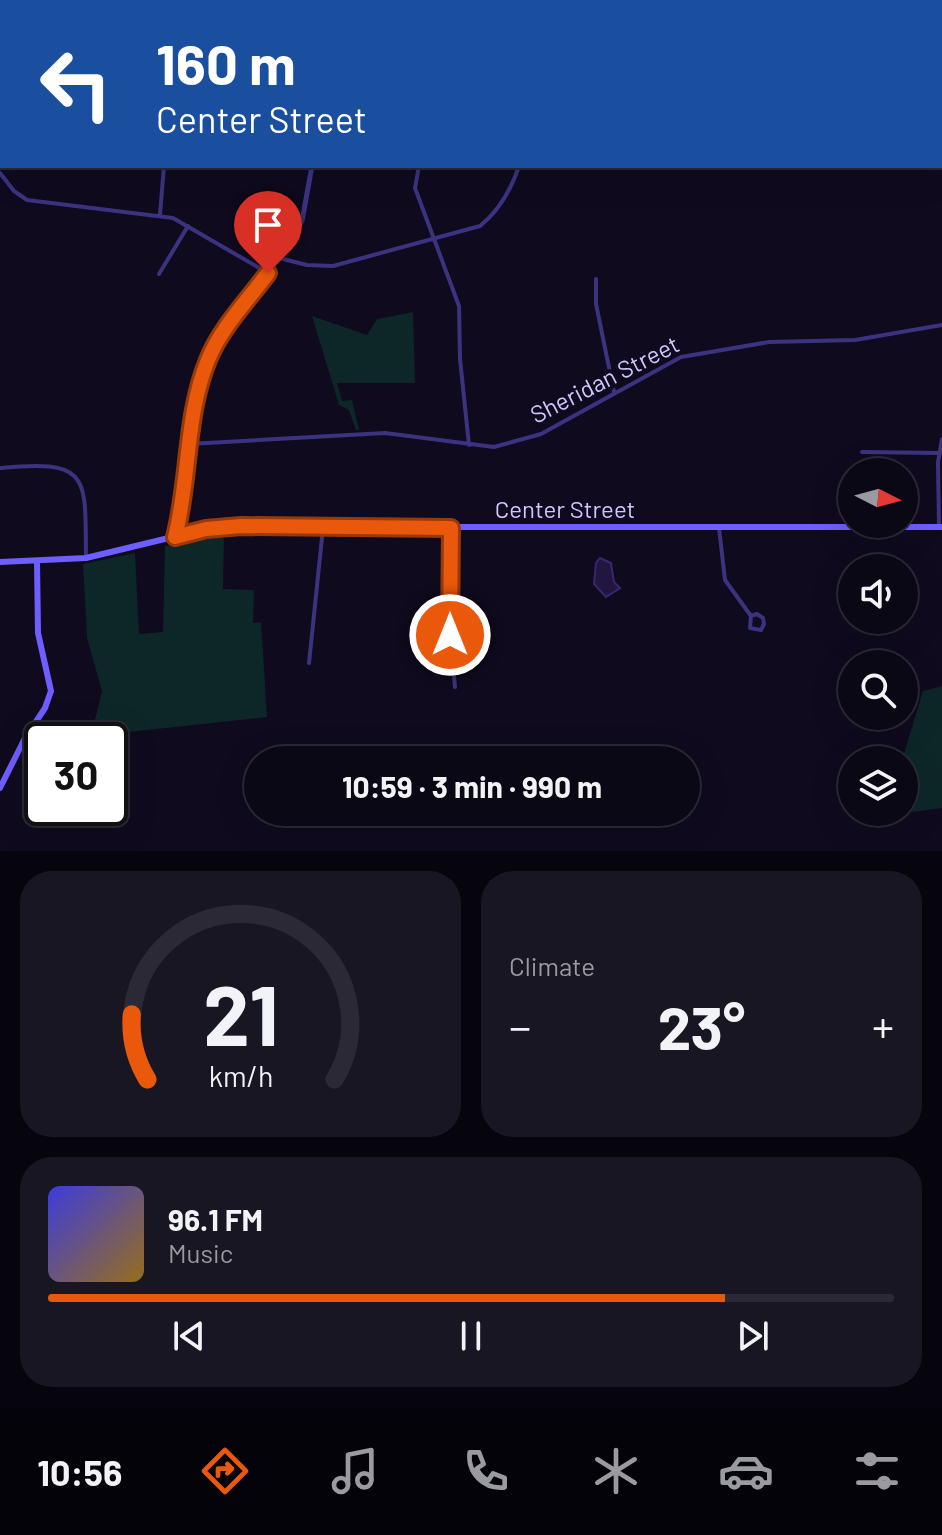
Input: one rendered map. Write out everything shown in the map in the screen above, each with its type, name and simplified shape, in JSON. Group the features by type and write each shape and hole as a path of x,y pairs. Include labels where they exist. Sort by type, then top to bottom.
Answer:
{"main road":[{"name":"Center Street","path":"0,562 86,558 230,527 941,527"},
{"path":"0,788 27,735 45,708 51,691 38,633 37,561"}],"street":[{"path":"160,214 164,168"},
{"path":"175,537 200,385 211,352 302,221 312,168"},
{"path":"419,168 415,188 459,306 460,359 469,445"},
{"path":"279,258 307,265 333,266 480,226 493,216 505,199 518,168"},
{"path":"0,173 14,191 27,200 160,214 188,226 268,273"},
{"path":"159,274 188,226"},
{"path":"596,279 598,314 614,392"},
{"name":"Sheridan Street","path":"189,444 385,433 494,447 541,434 667,363 695,354 769,342 855,340 942,325"},
{"path":"941,527 939,453 942,439"},
{"path":"862,452 939,453"},
{"path":"0,468 56,466 67,468 78,476 84,487 86,558"},
{"path":"309,663 323,528"},
{"path":"451,528 448,617 455,687"},
{"path":"719,528 725,580 751,616"},
{"path":"757,614 763,618 762,629 751,629 748,622 751,616 757,614"}],"green space":[{"path":"413,312 415,383 337,383 342,401 352,400 359,430 356,430 349,410 339,405 312,316 367,335 377,319"},
{"path":"224,534 223,589 254,590 253,623 261,622 267,717 128,732 128,722 94,722 102,691 87,638 83,564 135,553 139,634 163,632 165,546"},
{"path":"942,686 942,808 918,811 918,746 906,746 911,730 918,730 918,707 923,691"}],"building":[{"path":"600,558 611,563 614,582 620,588 606,597 594,584 596,563"}],"route":[{"path":"268,273 215,345 206,363 190,431 181,512 175,537 206,529 241,526 451,528 450,635"}]}
